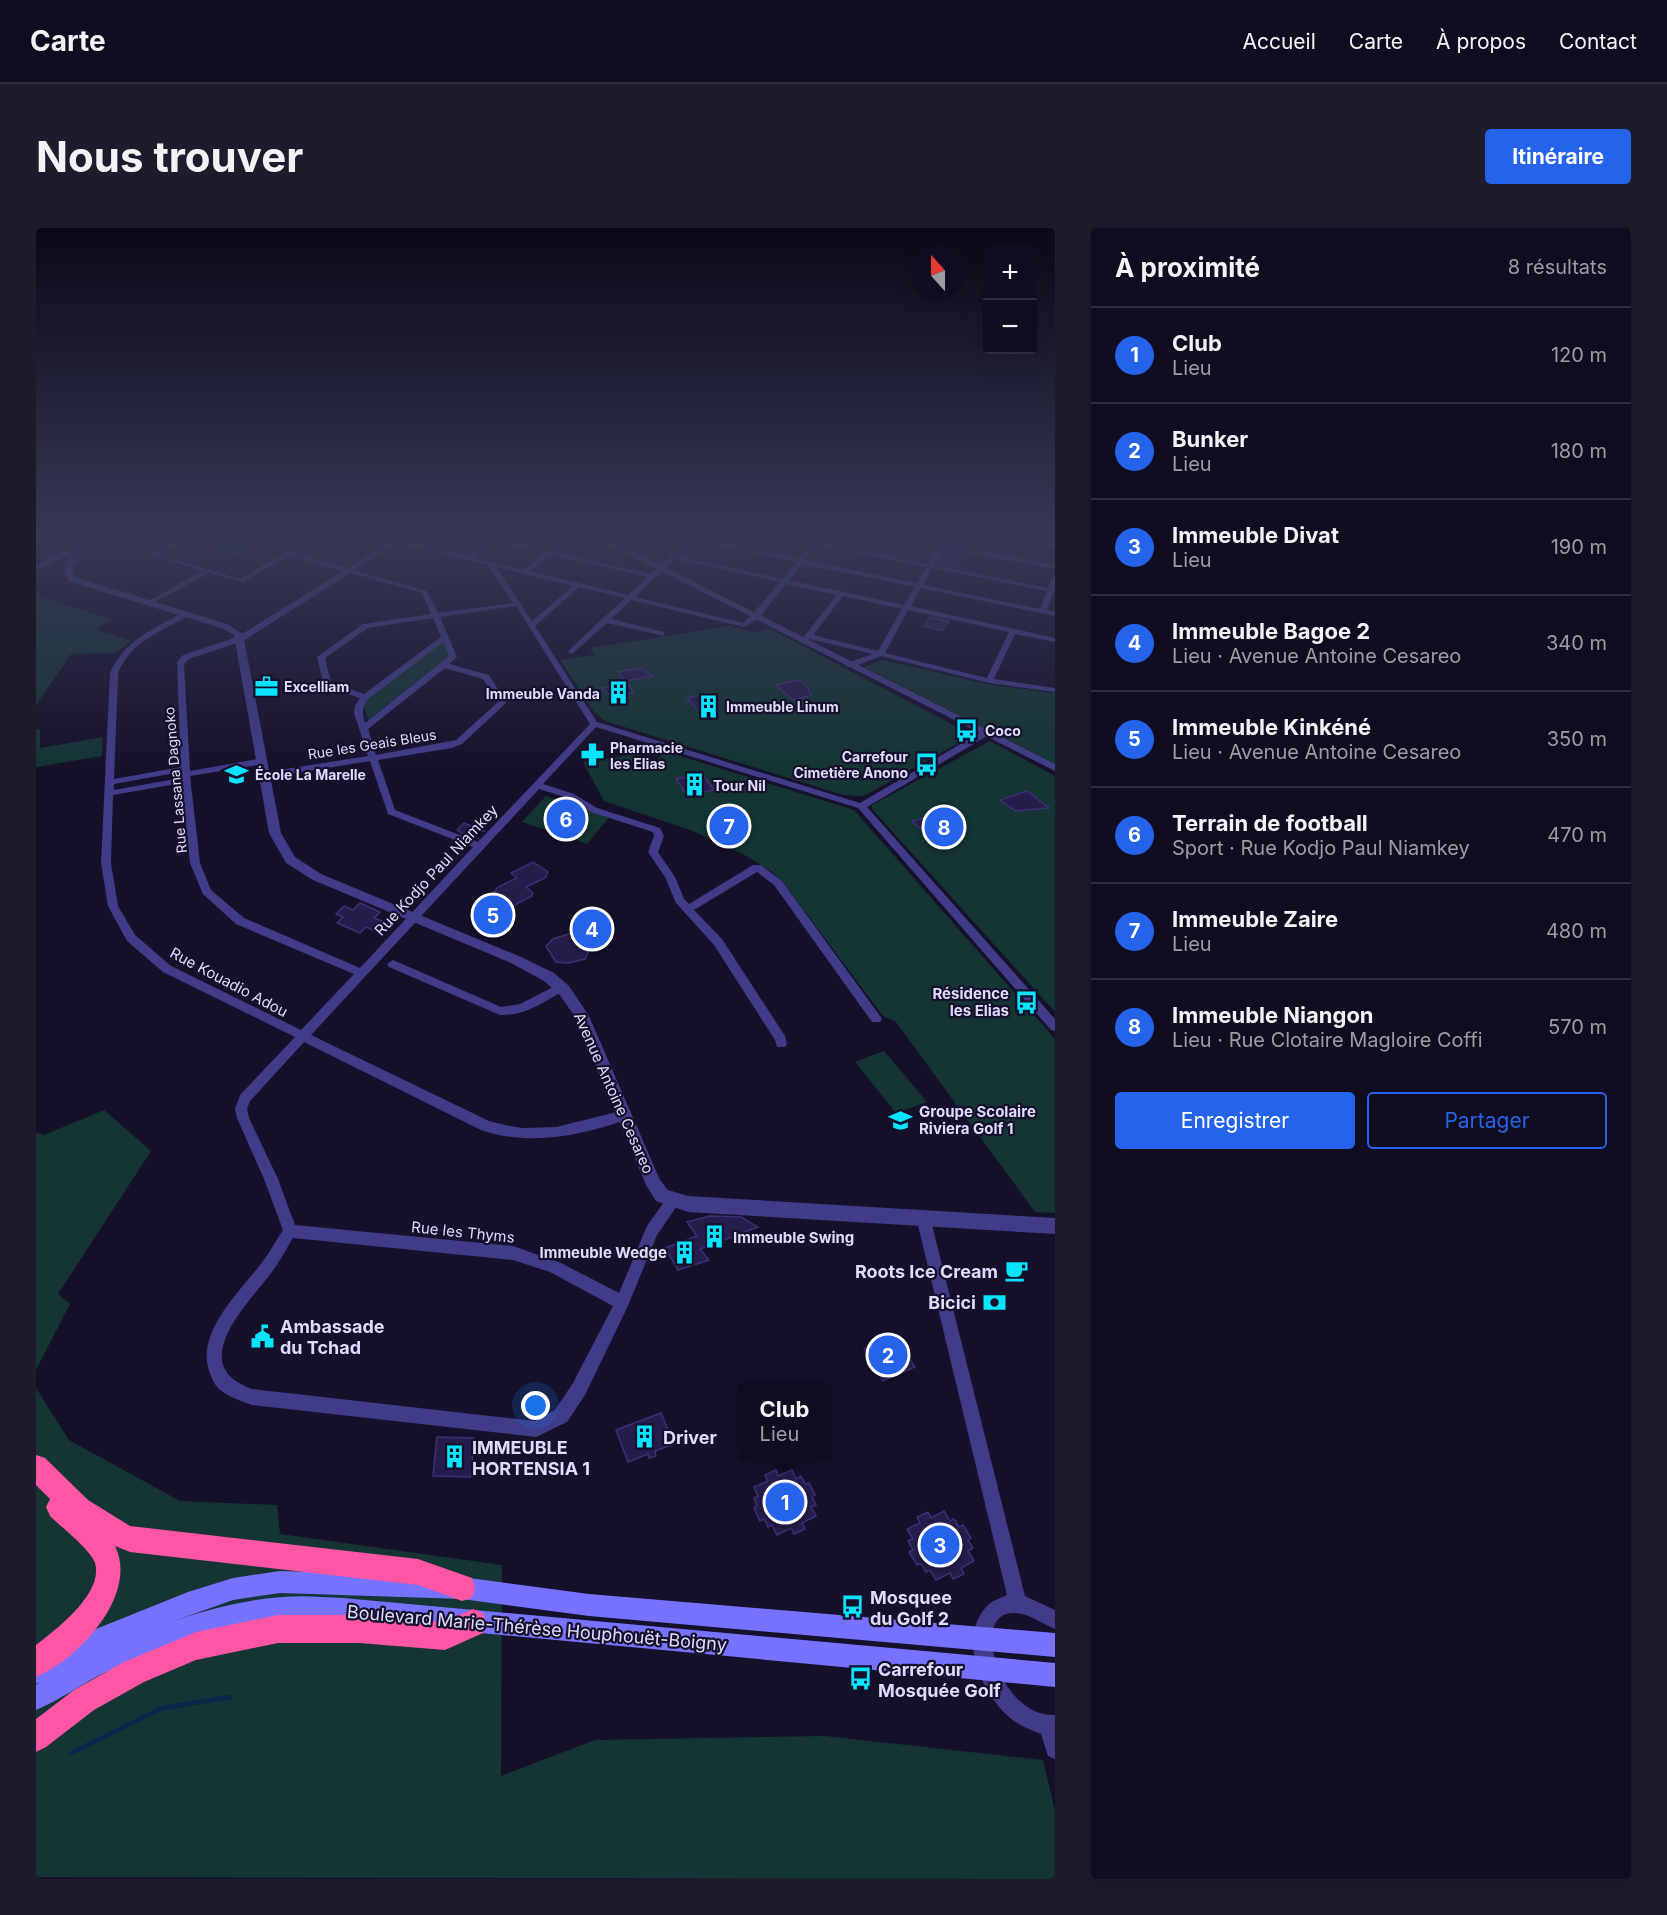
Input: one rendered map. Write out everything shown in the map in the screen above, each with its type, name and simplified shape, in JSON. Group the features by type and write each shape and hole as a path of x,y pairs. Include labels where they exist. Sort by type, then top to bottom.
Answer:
{"highway":[{"path":"36,1467 79,1511 103,1528 130,1539 418,1572 462,1588"},
{"path":"36,1485 107,1554 109,1570 96,1607 81,1626 36,1663"},
{"path":"36,1737 84,1700 134,1672 196,1647 278,1629 359,1629 445,1636 472,1623"}],"main road":[{"name":"Boulevard Marie-Thérèse Houphouët-Boigny","path":"36,1672 139,1621 233,1590 280,1582 462,1588 590,1605 1055,1645"},
{"name":"Boulevard Marie-Thérèse Houphouët-Boigny","path":"36,1698 67,1679 137,1646 237,1616 283,1608 343,1609 472,1623 1055,1675"}],"street":[{"path":"184,615 224,626 240,639 279,615"},
{"name":"Rue Kouadio Adou","path":"184,615 135,643 116,665 106,863 112,906 131,938 167,969 486,1126 516,1134 534,1135 586,1127 625,1115"},
{"path":"364,728 444,665 453,655 435,615"},
{"path":"365,697 327,684 321,663 322,655 366,626 435,615"},
{"path":"525,615 594,724 861,806 1055,1027"},
{"path":"532,625 543,615"},
{"path":"572,652 614,615"},
{"path":"700,615 740,625 749,624 755,617"},
{"path":"751,615 806,639 850,665 1055,768"},
{"path":"806,639 825,615"},
{"path":"850,665 880,654 902,615"},
{"path":"942,615 1055,640"},
{"path":"608,621 661,634"},
{"path":"989,681 1013,631"},
{"path":"445,637 365,697 358,712 388,808 394,815 479,846"},
{"name":"Avenue Antoine Cesareo","path":"240,639 275,833 287,857 317,877 531,967 561,987 582,1016 654,1185 662,1196 688,1204 1055,1226"},
{"name":"Rue Lassana Dagnoko","path":"240,639 181,660 186,775 195,864 207,892 240,921 361,973"},
{"path":"806,639 880,654 989,681 1055,690"},
{"name":"Rue les Geais Bleus","path":"266,775 459,742 502,702 486,676 444,665"},
{"name":"Rue Kodjo Paul Niamkey","path":"290,1231 241,1109 251,1090 594,724"},
{"path":"861,806 984,734"},
{"path":"111,787 174,782 186,775 263,761"},
{"path":"173,771 174,782"},
{"path":"111,787 173,771 186,775"},
{"path":"536,785 571,796 594,810 657,830 659,833 653,852 670,877 680,901 711,932 781,1039 781,1044"},
{"path":"687,909 757,867 778,883 876,1019"},
{"path":"393,964 500,1011 509,1012 521,1009 561,987"},
{"path":"290,1231 266,1268 233,1310 216,1343 215,1361 220,1378 233,1389 252,1397 536,1429 561,1416 579,1389 622,1303 652,1231 674,1199"},
{"path":"923,1217 1018,1603"},
{"name":"Rue les Thyms","path":"290,1231 513,1253 537,1258 561,1268 622,1303"},
{"path":"1055,1620 1047,1608 1018,1603 1004,1605 992,1612 984,1624 980,1638 985,1669 1000,1697 1023,1718 1052,1726 1055,1749"}],"green space":[{"path":"36,615 99,615 112,619 96,630 131,641 115,653 71,654 36,705"},
{"path":"731,626 752,632 770,629 963,730 962,741 864,796 843,795 605,721 594,712 560,660 595,655 590,648"},
{"path":"443,640 450,655 368,720 363,702"},
{"path":"882,660 992,685 1055,693 1055,764 864,667"},
{"path":"40,729 40,748 103,737 102,756 36,767 36,730"},
{"path":"990,741 1055,776 1055,1012 872,809 872,805"},
{"path":"664,751 854,810 1055,1039 1055,1213 1035,1212 896,1022 883,1016 783,882 771,871 743,854 693,831 604,801 583,762 636,754 656,761"},
{"path":"546,796 609,817 587,844 522,822"},
{"path":"884,1051 927,1102 896,1113 855,1062"},
{"path":"104,1110 151,1151 58,1294 70,1304 36,1370 36,1132 44,1135"},
{"path":"36,1388 69,1440 180,1501 277,1505 280,1534 502,1565 501,1776 595,1740 825,1736 1043,1760 1055,1811 1055,1879 36,1877"}],"building":[{"path":"930,617 949,621 942,631 924,626"},
{"path":"640,668 653,676 625,681 618,672"},
{"path":"799,680 807,686 811,695 793,700 776,685"},
{"name":"Immeuble Vanda","path":"628,683 633,692 619,701 602,688"},
{"name":"Immeuble Linum","path":"710,693 718,702 714,703 716,710 711,712 701,714 687,698"},
{"name":"Tour Nil","path":"702,774 714,790 687,795 676,779"},
{"path":"1027,791 1049,808 1016,811 1000,800"},
{"path":"738,815 749,832 721,837 709,819"},
{"path":"931,816 946,817 966,831 956,834 953,831 947,836 933,840 912,821"},
{"path":"476,821 485,824 479,829 484,831 465,835 457,830 464,823 471,826"},
{"path":"533,862 548,872 545,878 526,887 533,893 532,896 507,909 513,914 509,916 509,921 487,929 474,916 480,912 479,909 499,899 493,894 498,887 517,878 511,873"},
{"path":"360,903 380,912 374,918 385,922 375,931 366,927 360,933 337,923 343,917 336,914 344,906 353,910"},
{"path":"589,915 601,916 613,932 606,940 592,945 585,959 568,963 556,962 546,946 553,939 575,932 571,926 578,919"},
{"path":"710,1216 741,1217 758,1227 700,1249 709,1260 678,1270 665,1248 697,1236 687,1222"},
{"path":"895,1336 915,1367 883,1381 864,1349"},
{"name":"Driver","path":"661,1413 674,1444 655,1451 656,1456 649,1458 648,1454 628,1462 616,1430"},
{"name":"IMMEUBLE HORTENSIA 1","path":"437,1437 474,1438 471,1477 433,1476"},
{"path":"776,1470 778,1476 792,1470 796,1479 801,1476 805,1484 809,1483 815,1495 812,1497 816,1505 811,1507 816,1516 802,1523 805,1529 794,1534 791,1528 777,1535 772,1525 768,1527 764,1519 760,1521 754,1508 757,1506 754,1498 758,1496 754,1487 768,1481 765,1475"},
{"path":"944,1511 950,1521 954,1519 959,1527 963,1525 971,1538 968,1540 973,1548 968,1551 974,1561 961,1568 964,1574 953,1579 950,1573 936,1580 930,1570 926,1572 921,1564 917,1565 909,1552 913,1550 908,1541 913,1539 907,1529 920,1523 917,1517 928,1512 931,1518"}],"waterway":[{"path":"71,1753 162,1708 230,1697"}],"place":[{"name":"Excelliam","path":"266,686"},
{"name":"Immeuble Vanda","path":"618,693"},
{"name":"Immeuble Linum","path":"708,706"},
{"name":"Coco","path":"967,730"},
{"name":"Pharmacie les Elias","path":"592,755"},
{"name":"Carrefour Cimetière Anono","path":"926,764"},
{"name":"École La Marelle","path":"237,774"},
{"name":"Tour Nil","path":"695,785"},
{"name":"Terrain de football","path":"566,819"},
{"name":"Immeuble Zaire","path":"729,826"},
{"name":"Immeuble Niangon","path":"944,827"},
{"name":"Immeuble Kinkéné","path":"493,915"},
{"name":"Immeuble Bagoe 2","path":"592,929"},
{"name":"Résidence les Elias","path":"1027,1002"},
{"name":"Groupe Scolaire Riviera Golf 1","path":"901,1120"},
{"name":"Immeuble Swing","path":"715,1237"},
{"name":"Immeuble Wedge","path":"685,1252"},
{"name":"Roots Ice Cream","path":"1016,1271"},
{"name":"Bicici","path":"994,1302"},
{"name":"Ambassade du Tchad","path":"262,1336"},
{"name":"Bunker","path":"888,1355"},
{"name":"Driver","path":"645,1437"},
{"name":"IMMEUBLE HORTENSIA 1","path":"454,1457"},
{"name":"Club","path":"785,1502"},
{"name":"Immeuble Divat","path":"940,1545"},
{"name":"Mosquee du Golf 2","path":"852,1607"},
{"name":"Carrefour Mosquée Golf","path":"860,1679"}]}
